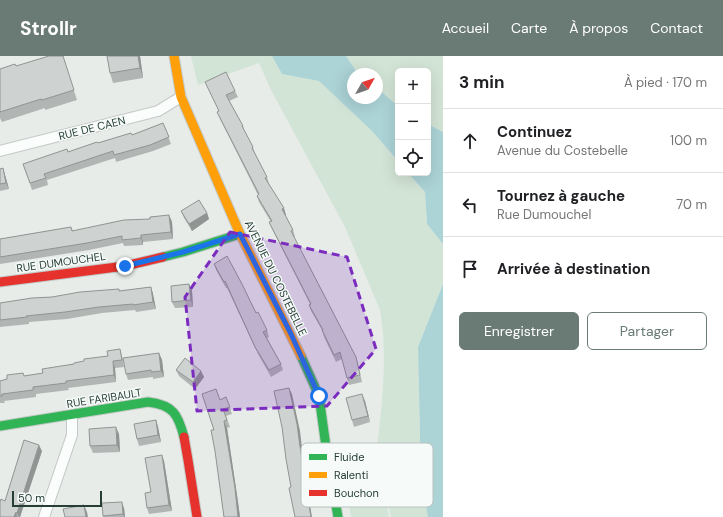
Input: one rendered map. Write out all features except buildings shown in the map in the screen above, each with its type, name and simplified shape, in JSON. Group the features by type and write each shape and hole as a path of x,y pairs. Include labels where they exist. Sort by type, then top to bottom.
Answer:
{"street":[{"name":"AVENUE DU COSTEBELLE","path":"174,56 181,97 240,234 291,334 319,396 325,443"},
{"name":"RUE DE CAEN","path":"0,151 158,111 181,97"},
{"name":"RUE DUMOUCHEL","path":"0,282 125,266 183,252 240,234"},
{"name":"RUE FARIBAULT","path":"0,426 148,402 160,404 172,410 184,432 197,517"},
{"path":"44,517 72,435 72,415"},
{"name":"AVENUE DU COSTEBELLE","path":"336,507 338,517"}],"highlighted area":[{"path":"230,232 347,257 376,349 327,406 197,411 185,297"}],"green space":[{"path":"191,56 272,56 282,74 319,81 372,131 395,158 395,176 411,176 425,192 427,224 443,244 443,284 418,347 420,443 378,443 384,362 384,344 380,310 345,227 271,90 259,63 198,85"},
{"path":"346,56 443,56 443,132 431,126 431,68 395,68 395,103 383,93 383,68 354,68"},
{"path":"349,507 387,507 389,517 351,517"},
{"path":"389,507 426,507 428,517 391,517"}],"water":[{"path":"272,56 346,56 354,68 347,68 347,104 383,104 383,93 395,103 395,158 372,131 319,81 282,74"},
{"path":"431,126 443,132 443,244 427,224 425,192 411,176 431,176"},
{"path":"443,284 443,517 428,517 426,507 433,507 433,443 420,443 418,347"}],"traffic: fast":[{"path":"163,257 240,234"},
{"path":"301,356 319,396 325,443"},
{"path":"0,426 148,402 156,403 169,408 177,417 184,437"},
{"path":"336,507 338,517"}],"traffic: slow":[{"path":"174,56 181,97 240,234 301,356"}],"traffic: jam":[{"path":"0,282 125,266 163,257"},
{"path":"184,437 197,517"}],"route":[{"path":"125,266 183,252 240,234 291,334 319,396"}]}
